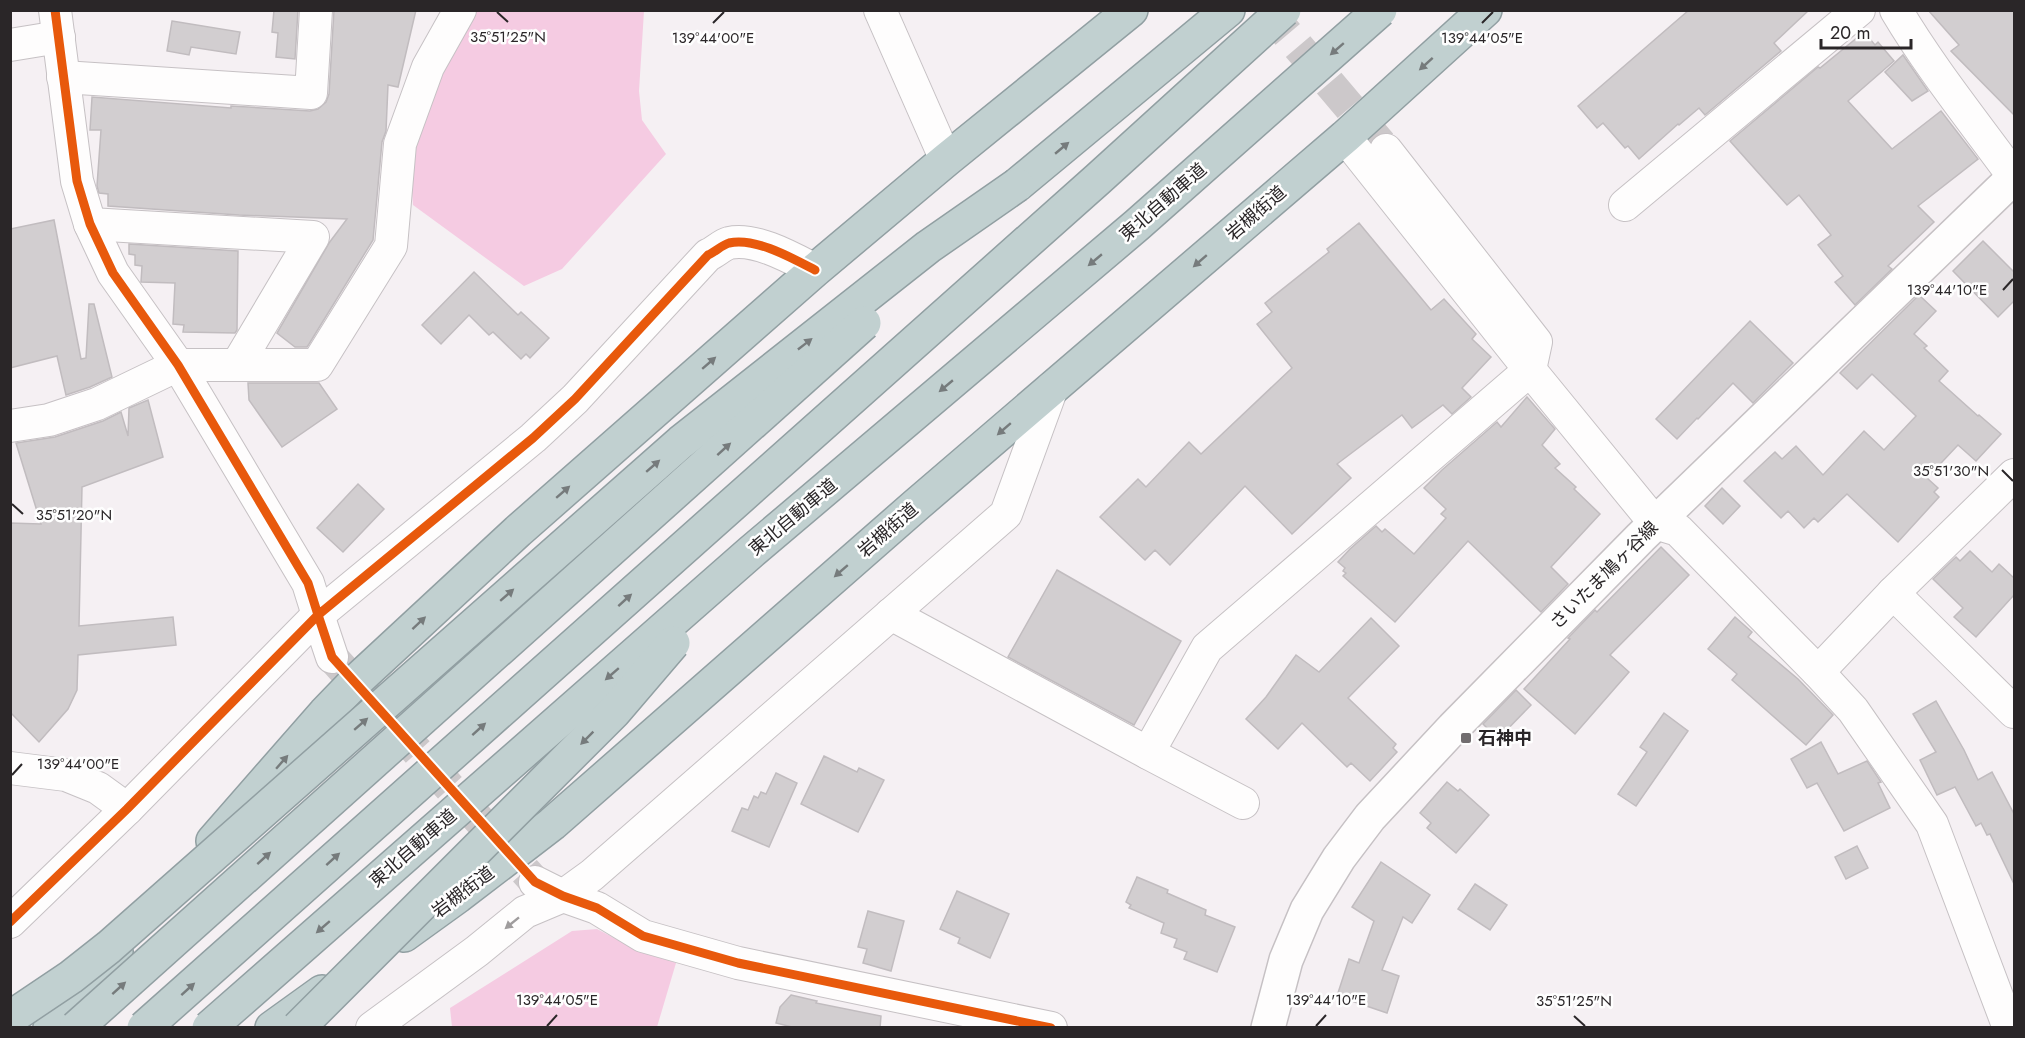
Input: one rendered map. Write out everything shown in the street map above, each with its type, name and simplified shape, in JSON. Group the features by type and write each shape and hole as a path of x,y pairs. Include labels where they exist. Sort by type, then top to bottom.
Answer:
{"highway":[{"path":"50,1028 317,722 354,683 518,531 815,270 1131,10"},
{"path":"76,1028 1017,185 1228,10"},
{"path":"144,1028 1089,187 1284,10"},
{"name":"東北自動車道","path":"209,1028 750,552 1137,225 1380,10"},
{"name":"岩槻街道","path":"272,1028 458,896 552,824 1052,388 1345,137 1485,10"},
{"path":"10,1018 71,977 109,947 681,442 928,247 1017,185"},
{"path":"298,1028 614,712 750,552"}],"main road":[{"name":"さいたま鳩ヶ谷線","path":"1268,1028 1287,960 1307,910 1339,858 1370,817 1453,728 1655,523 2014,177"}],"street":[{"path":"63,77 310,93 316,10"},
{"path":"10,426 49,420 97,404 178,365 317,365 391,246 400,144 428,67 460,10"},
{"path":"880,10 946,160"},
{"path":"1625,205 1859,10"},
{"path":"1896,10 1911,37 2014,177"},
{"path":"10,45 57,24 77,181 90,224 113,273 178,365 308,583 332,657"},
{"path":"1345,137 1655,523 1678,530 1853,710 1932,824 2009,1028"},
{"path":"1148,753 1208,648 1530,370 1536,342 1386,150"},
{"path":"90,224 313,237 237,365"},
{"path":"10,922 127,809 318,615 533,438 575,399 708,255 729,243 750,244 774,249 815,270"},
{"path":"372,1028 477,951 549,889 592,874 1006,514 1052,388"},
{"path":"1818,672 1893,593 2014,475"},
{"path":"1893,593 2014,712"},
{"path":"891,614 1243,802"},
{"path":"10,768 66,775 98,788 127,809"},
{"path":"549,889 597,908 643,936 738,963 1051,1028"}],"shaded area":[{"path":"473,11 644,11 639,91 642,120 666,154 562,269 524,286 413,205 410,165 426,110"},
{"path":"597,929 620,941 676,963 657,1027 452,1027 450,1008 572,931"}],"building":[{"path":"274,10 298,10 295,59 276,57 278,33 272,32"},
{"path":"334,10 416,10 398,87 388,85 386,131 382,142 373,240 307,347 295,347 277,333 329,243 347,219 239,215 108,206 108,194 99,193 97,186 101,130 90,130 92,97 231,108 231,106 310,111 318,109 326,102 329,94"},
{"path":"1689,10 1809,10 1774,43 1781,51 1705,115 1699,108 1639,159 1628,146 1625,148 1603,123 1597,128 1578,106"},
{"path":"1928,10 2014,10 2014,115 1951,51 1959,45"},
{"path":"172,21 240,32 236,54 191,47 189,55 167,51"},
{"path":"1864,32 1875,45 1878,42 1894,61 1848,101 1892,149 1941,111 1978,159 1918,206 1934,222 1888,266 1892,269 1855,305 1835,282 1843,276 1818,245 1831,235 1799,195 1787,205 1730,141 1818,67 1820,68"},
{"path":"1903,55 1928,91 1912,101 1885,72"},
{"path":"54,220 81,359 86,358 89,304 94,304 112,377 66,395 57,356 10,368 10,229"},
{"path":"1359,223 1431,310 1444,299 1476,334 1472,339 1491,357 1462,388 1471,397 1452,414 1443,405 1412,428 1402,415 1337,464 1351,478 1292,534 1245,486 1170,565 1155,550 1145,560 1100,517 1138,479 1146,487 1189,442 1201,454 1292,368 1257,324 1272,312 1265,303 1329,252 1327,249"},
{"path":"1983,241 2014,272 2014,301 1998,317 1953,271"},
{"path":"129,244 238,251 237,330 235,333 183,332 184,325 173,324 175,283 141,282 142,266 135,265 135,255 129,254"},
{"path":"474,272 518,315 521,312 549,338 530,358 526,354 521,359 493,332 489,335 469,315 441,344 422,325"},
{"path":"1919,295 1936,311 1914,334 1927,346 1924,348 1948,371 1939,381 2001,434 1976,461 1958,445 1927,478 1938,488 1934,492 1939,497 1898,542 1847,494 1818,522 1814,518 1804,528 1788,511 1781,518 1744,481 1775,452 1782,459 1796,446 1823,475 1864,431 1884,450 1916,416 1872,374 1857,389 1840,373"},
{"path":"1750,321 1793,363 1753,403 1733,383 1677,439 1656,419"},
{"path":"248,383 319,383 337,409 282,447 249,400"},
{"path":"1527,397 1555,429 1542,445 1560,464 1555,468 1600,514 1551,567 1568,584 1541,612 1468,541 1395,622 1343,576 1346,573 1343,571 1345,568 1338,562 1376,526 1382,532 1385,529 1414,554 1446,518 1441,514 1446,509 1424,488 1497,422 1501,427"},
{"path":"148,400 163,457 82,487 79,626 173,617 176,645 78,655 77,690 68,709 39,742 10,712 10,523 41,524 16,443 55,437 103,421 121,412 128,436 129,408"},
{"path":"358,484 384,509 343,552 317,528"},
{"path":"1722,488 1740,506 1723,524 1705,506"},
{"path":"1661,547 1689,575 1610,655 1629,672 1575,734 1524,689 1595,610 1597,612"},
{"path":"1970,551 1992,572 1999,564 2014,578 2014,595 1976,637 1954,617 1963,608 1933,579 1956,557 1960,561"},
{"path":"1057,570 1181,641 1134,725 1008,657"},
{"path":"1735,617 1752,632 1748,637 1798,679 1833,715 1806,745 1732,680 1737,674 1708,649"},
{"path":"1371,618 1399,646 1348,698 1396,744 1393,748 1397,752 1370,781 1351,763 1347,767 1302,723 1278,749 1246,719 1266,697 1296,655 1319,672"},
{"path":"1516,690 1531,705 1498,739 1483,724"},
{"path":"1936,701 1978,780 1992,772 2014,814 2014,884 1990,834 1987,835 1981,823 1976,826 1955,787 1937,795 1920,760 1936,752 1913,714"},
{"path":"1664,713 1688,731 1636,806 1618,794 1647,752 1640,747"},
{"path":"1821,742 1838,774 1867,761 1881,782 1878,783 1890,808 1844,831 1817,783 1807,788 1791,759"},
{"path":"824,756 857,772 859,768 884,780 858,832 801,804"},
{"path":"776,773 797,783 769,847 732,831 742,808 748,810 754,796 758,798 761,792 766,794"},
{"path":"1447,782 1458,791 1460,789 1489,815 1456,853 1427,828 1431,823 1420,813"},
{"path":"1857,846 1868,868 1846,879 1835,857"},
{"path":"1381,862 1430,895 1412,923 1403,917 1382,970 1399,976 1387,1013 1337,996 1349,959 1359,963 1374,921 1352,907"},
{"path":"1137,877 1206,910 1205,915 1235,927 1217,972 1184,959 1187,952 1174,947 1177,939 1161,933 1164,923 1129,908 1131,905 1126,902"},
{"path":"1475,884 1507,905 1490,930 1458,909"},
{"path":"957,891 1009,914 990,958 958,943 960,938 940,929"},
{"path":"868,911 904,921 891,971 863,963 867,949 858,947"},
{"path":"791,995 817,1001 816,1003 881,1016 880,1028 796,1028 776,1023 780,1007"}],"tunnel":[{"path":"1267,10 1386,150"},
{"path":"332,657 535,882"}],"cycle path":[{"path":"55,10 77,181 90,224 113,273 178,365 308,583 318,615 533,438 575,399 708,255 729,243 750,243 773,250 815,270"},
{"path":"10,922 127,809 318,615 332,657 535,882 563,896 597,908 643,936 738,963 1051,1028"}],"place":[{"name":"石神中","path":"1466,738"}]}
